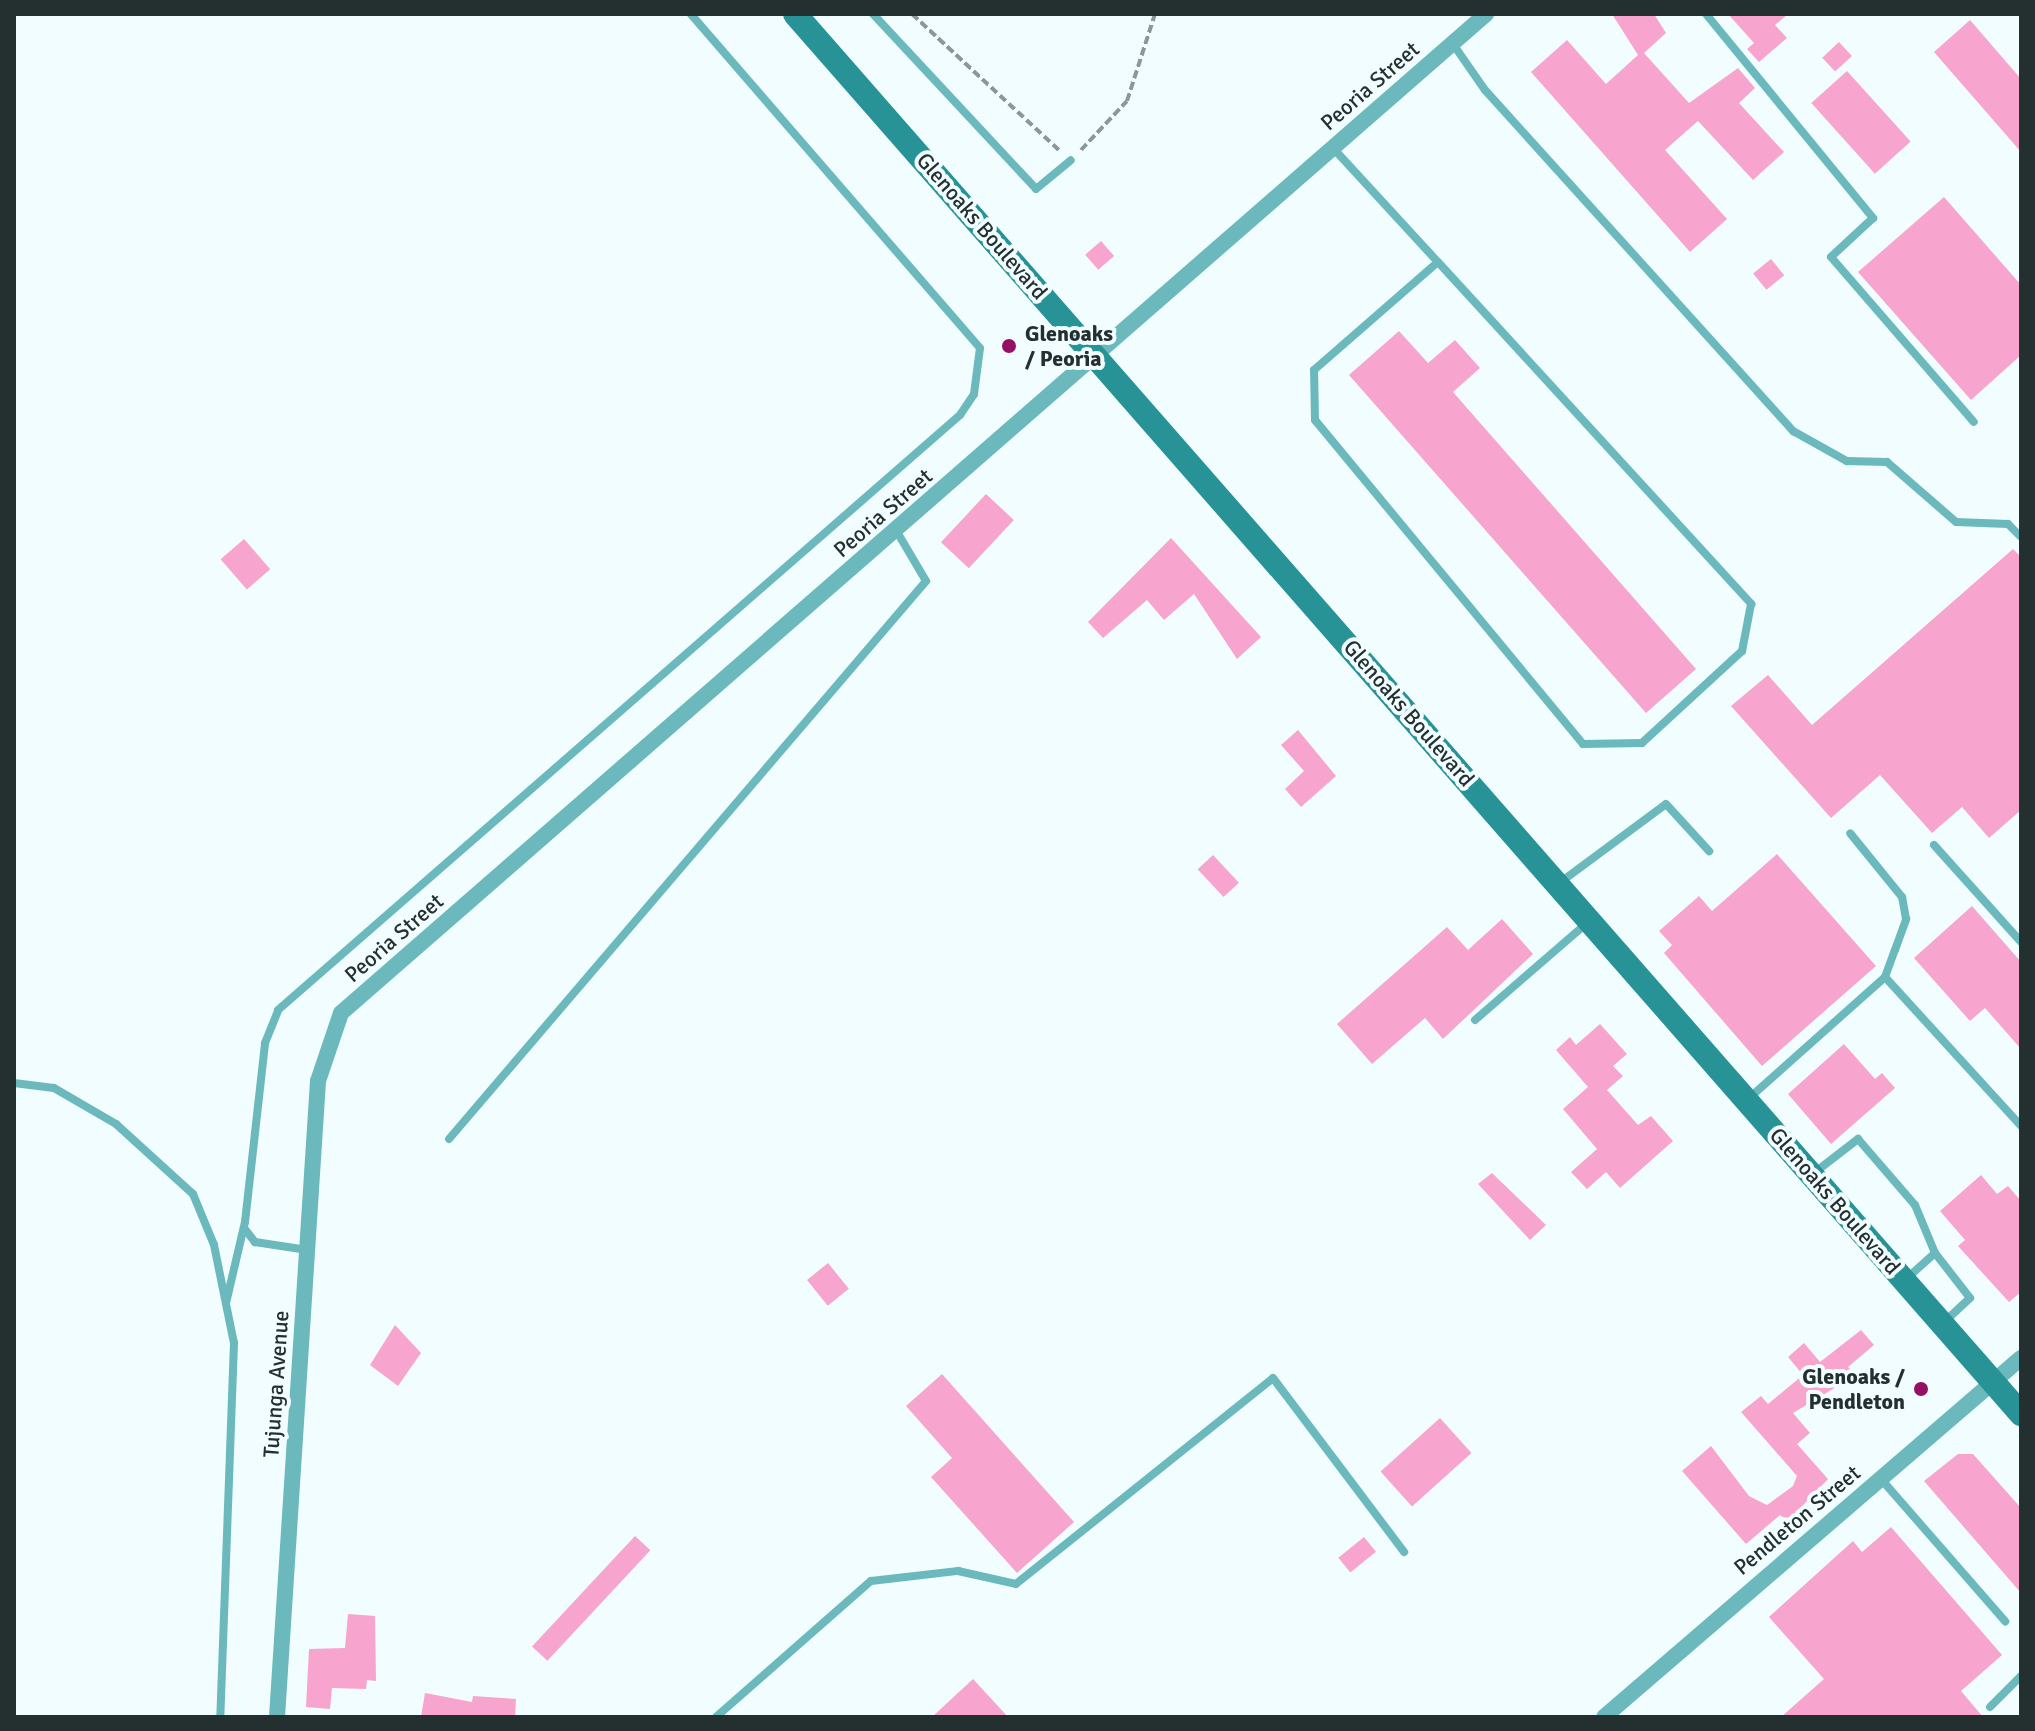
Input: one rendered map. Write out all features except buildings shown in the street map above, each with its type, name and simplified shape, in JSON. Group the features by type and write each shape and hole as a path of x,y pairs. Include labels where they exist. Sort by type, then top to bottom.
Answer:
{"main road":[{"name":"Glenoaks Boulevard","path":"795,14 2021,1414"}],"street":[{"name":"Peoria Street","path":"322,1055 341,1013 1486,14"},
{"name":"Tujunga Avenue","path":"277,1717 322,1055"},
{"name":"Pendleton Street","path":"1604,1717 2021,1358"}],"lane":[{"path":"226,1303 244,1228 265,1043 278,1010 960,415 974,394 980,348 691,14"},
{"path":"873,14 1036,189 1071,160"},
{"path":"1706,14 1873,218 1831,257 1974,422"},
{"path":"1453,44 1485,90 1793,431 1847,461 1887,462 1956,522 2008,524 2021,537"},
{"path":"1333,148 1438,262 1751,604 1742,651 1642,743 1583,744 1315,420 1314,370 1438,262"},
{"path":"449,1139 926,581 896,530"},
{"path":"1558,884 1666,804 1709,851"},
{"path":"1747,1100 1885,977 1906,919 1902,897 1850,833"},
{"path":"1934,845 2021,942"},
{"path":"1475,1020 1590,921"},
{"path":"1885,977 2021,1126"},
{"path":"14,1083 54,1088 116,1124 193,1194 214,1245 234,1343 220,1717"},
{"path":"1812,1175 1858,1139 1915,1205 1935,1253 1970,1298 1942,1324"},
{"path":"244,1228 255,1242 307,1250"},
{"path":"1905,1281 1935,1253"},
{"path":"716,1717 871,1581 958,1571 1016,1584 1273,1378 1404,1552"},
{"path":"1880,1478 2005,1621"},
{"path":"1990,1707 2021,1676"}],"path":[{"path":"912,14 1071,160 1127,101 1155,14"}],"place":[{"name":"Glenoaks / Peoria","path":"1009,346"},
{"name":"Glenoaks / Pendleton","path":"1921,1389"}]}
